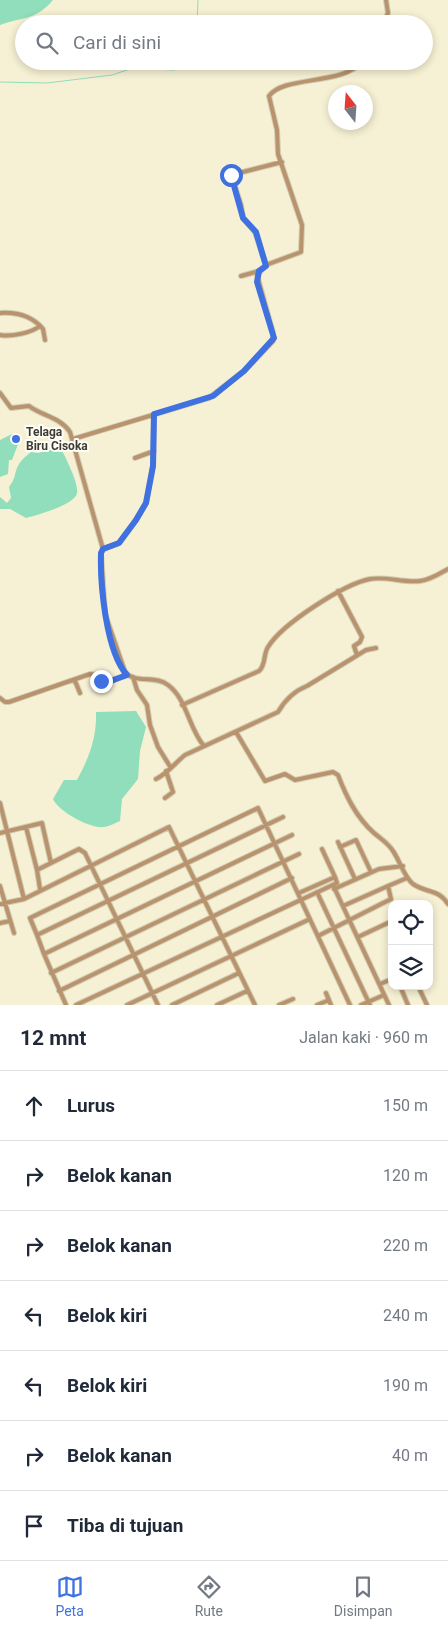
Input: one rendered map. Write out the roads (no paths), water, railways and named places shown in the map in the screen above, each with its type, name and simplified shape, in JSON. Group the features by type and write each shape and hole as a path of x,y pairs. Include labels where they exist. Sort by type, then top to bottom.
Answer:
{"street":[{"path":"386,0 387,15"},
{"path":"241,276 259,271 266,266 298,254 303,248 302,225 277,146 275,121 268,99 270,94 293,85 354,70"},
{"path":"266,266 256,232 243,218 231,175 282,162"},
{"path":"73,439 213,396 244,371 273,341 273,334 257,282 259,271"},
{"path":"0,314 15,312 21,316 31,318 44,329 45,340"},
{"path":"0,335 30,331 40,326"},
{"path":"0,394 11,408 26,405 67,426 73,439 76,458 103,549 101,560 107,620 121,666 127,675 158,680 167,684 182,705 204,746"},
{"path":"103,549 119,543 146,503 150,488 154,451 154,414"},
{"path":"135,458 154,451"},
{"path":"182,705 262,670 268,646 318,603 338,591 371,578 421,582 448,569"},
{"path":"338,591 362,637 360,642 354,646 357,655"},
{"path":"156,779 164,775 166,771 185,755 278,712 295,691 357,655 376,648"},
{"path":"0,698 5,702 9,702 92,674 105,683 127,675"},
{"path":"133,677 137,690 147,705 150,725 158,747 171,768"},
{"path":"75,681 80,693"},
{"path":"236,732 265,780 285,774 295,780 333,772 338,775 348,801 374,833 386,841 403,866 407,878 413,884 440,894 448,904"},
{"path":"165,798 173,792 166,771"},
{"path":"0,803 24,899"},
{"path":"66,1005 51,973 30,918 258,808 299,892 350,1005"},
{"path":"37,936 283,817"},
{"path":"0,833 42,823 51,863"},
{"path":"26,827 40,889"},
{"path":"2,904 24,899 40,889 169,827 255,1005"},
{"path":"44,954 194,880 292,835"},
{"path":"340,847 356,840 371,872"},
{"path":"338,842 355,880"},
{"path":"322,849 338,883 334,887"},
{"path":"37,870 79,850 85,853 158,1005"},
{"path":"51,973 299,854"},
{"path":"78,1005 317,892 355,880 371,872 403,866"},
{"path":"299,892 335,877"},
{"path":"59,991 292,878"},
{"path":"343,906 407,878"},
{"path":"0,886 2,904 14,934"},
{"path":"318,936 391,899 388,886"},
{"path":"334,887 389,1005"},
{"path":"317,892 369,1003"},
{"path":"127,1005 310,919"},
{"path":"0,923 10,921"},
{"path":"358,937 388,923"},
{"path":"172,1005 239,973"},
{"path":"380,984 388,981"},
{"path":"217,1005 248,990"},
{"path":"402,990 408,1005"},
{"path":"420,990 427,1005"},
{"path":"326,993 331,1005"},
{"path":"361,1005 384,995"},
{"path":"280,1005 294,999"},
{"path":"317,1005 329,1000"}],"waterway":[{"path":"197,15 198,0"},
{"path":"0,82 47,83 112,75 127,70"}],"place":[{"name":"Telaga Biru Cisoka","path":"16,439"}]}
